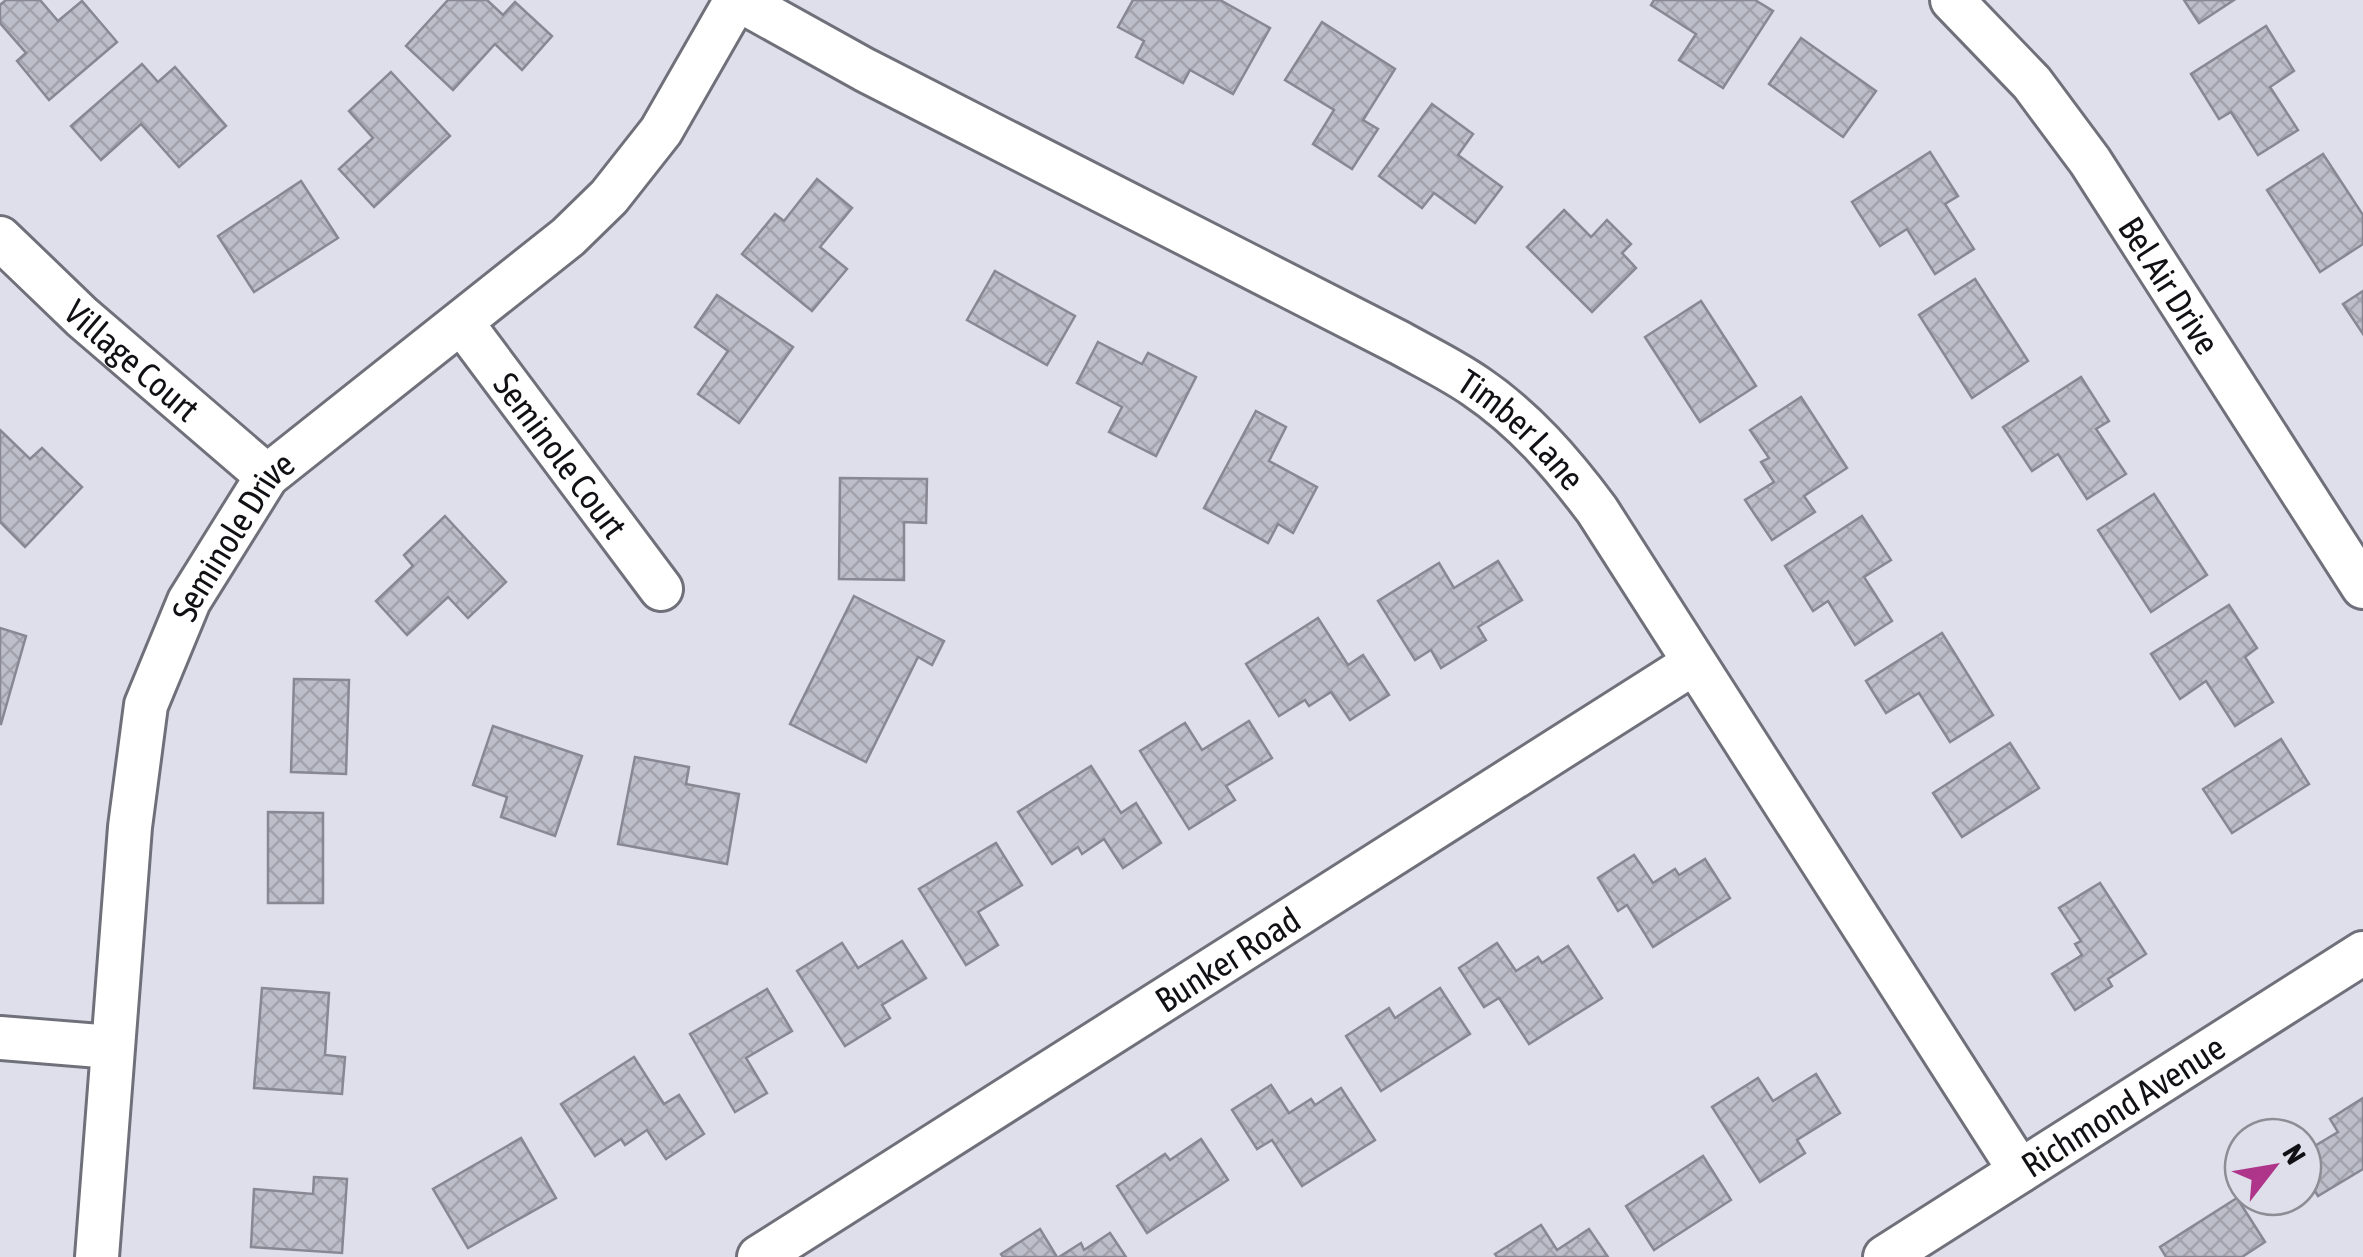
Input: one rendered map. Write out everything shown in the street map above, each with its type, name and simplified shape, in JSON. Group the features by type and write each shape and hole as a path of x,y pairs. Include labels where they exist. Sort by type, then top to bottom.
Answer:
{"street":[{"name":"Seminole Drive","path":"97,1257 130,827 146,706 190,601 267,476 568,238 610,197 661,131 737,0"},
{"name":"Timber Lane","path":"737,0 864,70 1400,342 1475,386 1526,426 1566,469 1694,662 2020,1171"},
{"name":"Bel Air Drive","path":"1952,0 2032,83 2090,161 2363,587"},
{"name":"Village Court","path":"0,238 82,317 267,476"},
{"name":"Seminole Court","path":"462,324 660,589"},
{"name":"Bunker Road","path":"759,1257 1694,662"},
{"name":"Richmond Avenue","path":"1885,1257 2363,953"},
{"path":"0,1038 112,1048"}],"building":[{"path":"6,0 40,0 58,21 82,1 117,42 49,100 17,61 26,53 0,23 0,5"},
{"path":"448,0 487,0 503,15 515,2 552,36 522,70 495,44 453,90 406,46"},
{"path":"1133,0 1220,0 1270,28 1233,94 1190,70 1183,83 1136,57 1144,41 1118,27"},
{"path":"1654,0 1755,0 1773,11 1723,88 1679,60 1696,34 1651,5"},
{"path":"2184,0 2234,0 2199,23"},
{"path":"1322,22 1395,69 1363,120 1378,129 1352,169 1313,144 1334,110 1285,80"},
{"path":"2266,26 2294,71 2270,87 2298,130 2258,155 2231,112 2219,119 2191,74"},
{"path":"1801,38 1876,91 1843,137 1769,84"},
{"path":"142,64 158,82 175,67 226,126 179,167 141,124 101,160 71,126"},
{"path":"391,72 450,136 374,207 339,169 373,138 349,111"},
{"path":"1432,104 1473,134 1458,155 1502,187 1475,223 1434,193 1422,208 1379,176"},
{"path":"1930,152 1958,196 1945,204 1974,249 1935,274 1907,229 1880,246 1852,202"},
{"path":"2323,154 2363,215 2363,244 2320,272 2267,190"},
{"path":"817,179 852,208 820,247 847,269 812,311 742,254 775,214 784,221"},
{"path":"301,181 338,238 254,292 218,236"},
{"path":"1564,210 1591,237 1607,220 1631,244 1622,253 1636,268 1592,312 1527,247"},
{"path":"995,271 1075,316 1047,365 967,320"},
{"path":"1975,279 2028,361 1972,398 1919,315"},
{"path":"2363,291 2363,334 2343,304"},
{"path":"717,295 793,347 739,423 698,394 728,351 695,327"},
{"path":"1701,301 1756,386 1700,422 1645,337"},
{"path":"1098,342 1142,364 1148,353 1196,377 1156,456 1109,432 1122,407 1077,383"},
{"path":"2081,377 2109,421 2096,429 2126,474 2087,499 2058,454 2032,471 2003,427"},
{"path":"1801,397 1847,468 1804,496 1815,512 1772,540 1745,500 1774,482 1761,462 1769,458 1750,430"},
{"path":"1256,411 1286,427 1269,461 1317,487 1293,533 1278,524 1268,543 1204,508"},
{"path":"0,430 30,459 42,448 82,487 25,547 0,522"},
{"path":"840,478 927,479 926,523 904,522 904,580 839,579"},
{"path":"2154,494 2207,575 2151,612 2098,530"},
{"path":"445,516 506,582 468,618 448,597 407,635 376,601 413,566 404,555"},
{"path":"1862,516 1891,560 1864,577 1892,621 1855,645 1828,601 1813,611 1785,566"},
{"path":"1498,561 1522,600 1478,627 1486,640 1441,668 1431,650 1415,660 1378,601 1439,563 1454,588"},
{"path":"854,596 944,641 932,665 918,657 866,762 790,724"},
{"path":"2229,605 2257,648 2245,657 2273,702 2235,726 2206,681 2180,699 2151,654"},
{"path":"1318,618 1348,665 1363,655 1389,695 1350,720 1331,692 1309,706 1305,700 1279,716 1246,664"},
{"path":"0,628 26,636 1,724 0,724"},
{"path":"1942,633 1993,715 1950,742 1919,693 1886,713 1866,681"},
{"path":"294,679 349,680 346,774 291,772"},
{"path":"1249,721 1272,758 1226,786 1235,800 1189,829 1140,751 1185,723 1202,750"},
{"path":"493,726 582,756 555,836 501,817 507,797 473,785"},
{"path":"2281,739 2309,784 2232,833 2203,789"},
{"path":"2010,743 2039,788 1962,837 1933,793"},
{"path":"635,757 689,767 686,784 739,794 727,864 618,844"},
{"path":"1091,766 1121,813 1136,803 1161,843 1123,868 1104,839 1082,854 1078,847 1052,864 1018,812"},
{"path":"268,812 323,813 323,903 268,903"},
{"path":"996,843 1022,885 978,912 998,945 966,965 919,889"},
{"path":"1634,855 1653,883 1675,869 1679,875 1705,859 1730,898 1653,947 1627,905 1618,911 1598,878"},
{"path":"2100,883 2146,954 2108,979 2112,986 2075,1010 2052,974 2082,955 2075,944 2081,941 2059,908"},
{"path":"902,941 926,978 882,1005 890,1018 845,1046 797,971 842,943 858,968"},
{"path":"1497,943 1516,971 1538,957 1542,963 1568,946 1602,998 1529,1044 1499,998 1484,1007 1459,968"},
{"path":"262,988 329,993 325,1055 345,1057 342,1094 254,1088"},
{"path":"1440,988 1470,1034 1381,1091 1346,1036 1389,1008 1395,1018"},
{"path":"767,989 792,1031 746,1058 767,1093 735,1112 690,1034"},
{"path":"634,1057 664,1104 679,1095 704,1134 666,1159 647,1130 625,1145 621,1139 595,1156 561,1104"},
{"path":"1816,1074 1840,1113 1797,1140 1805,1153 1760,1182 1712,1107 1758,1078 1773,1101"},
{"path":"1271,1085 1289,1113 1311,1099 1315,1105 1341,1088 1375,1140 1302,1186 1272,1140 1257,1149 1232,1110"},
{"path":"2363,1098 2363,1169 2323,1193 2323,1141 2338,1132 2330,1119"},
{"path":"521,1138 556,1198 468,1248 433,1189"},
{"path":"1201,1139 1228,1180 1147,1233 1117,1186 1165,1154 1170,1160"},
{"path":"1703,1156 1731,1200 1654,1250 1626,1206"},
{"path":"314,1177 347,1179 342,1253 251,1247 254,1189 313,1194"},
{"path":"2223,1207 2223,1217 2249,1217 2265,1242 2242,1257 2166,1257 2160,1247"},
{"path":"1541,1225 1557,1250 1589,1229 1608,1257 1497,1257 1495,1254"},
{"path":"1040,1229 1057,1257 1003,1257 1001,1254"},
{"path":"1110,1233 1126,1257 1059,1257 1081,1243 1084,1250"}]}
